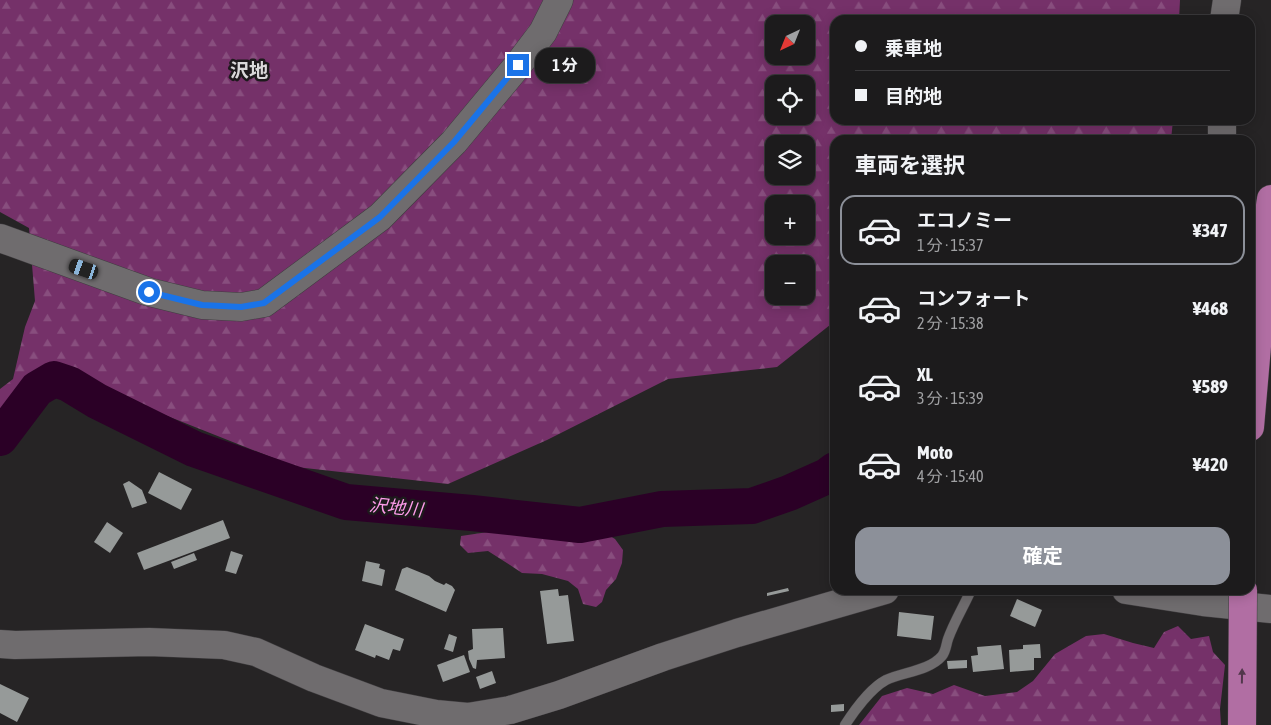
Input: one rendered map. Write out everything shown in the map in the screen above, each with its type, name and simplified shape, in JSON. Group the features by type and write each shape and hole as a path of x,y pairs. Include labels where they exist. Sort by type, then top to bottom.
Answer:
{"highway":[{"path":"1255,371 1271,200"},
{"path":"1242,725 1244,595"}],"street":[{"path":"0,238 149,292 202,305 241,307 264,303 380,217 454,142 543,32 559,0"},
{"path":"1225,15 1227,0"},
{"path":"0,644 15,646 148,642 224,645 256,652 314,678 403,712 468,717 510,710 559,695 663,656 868,595"},
{"path":"1190,595 1271,609"}],"lane":[{"path":"845,725 854,710 885,680 932,664 942,657 948,638 969,595"}],"green space":[{"path":"0,0 1180,0 1179,15 830,15 830,125 1172,125 1172,135 830,135 830,325 777,367 668,379 547,440 448,484 296,467 117,396 67,369 38,373 23,394 13,403 6,415 0,420 0,389 13,379 25,327 35,301 29,228 0,212"},
{"path":"517,531 552,537 578,532 592,535 605,533 615,539 623,550 622,563 616,579 606,590 602,602 596,607 583,604 578,589 568,581 542,574 522,573 488,551 468,553 460,545 461,536 488,532"},
{"path":"1178,626 1191,639 1209,636 1213,652 1225,665 1220,709 1221,725 859,725 882,696 907,688 933,694 954,685 985,696 1017,692 1033,681 1055,654 1086,636 1104,634 1154,648 1164,632"}],"building":[{"path":"159,472 192,489 181,510 148,493"},
{"path":"129,481 142,490 147,503 132,508 123,484"},
{"path":"223,520 230,538 144,570 137,553"},
{"path":"107,522 123,533 110,553 94,542"},
{"path":"231,551 243,555 236,574 225,571"},
{"path":"194,553 197,560 174,569 171,562"},
{"path":"366,561 380,564 379,568 385,570 382,586 362,581"},
{"path":"407,567 429,576 444,585 446,583 452,586 455,590 446,612 395,590 402,569"},
{"path":"788,588 789,591 767,596 767,593"},
{"path":"558,589 559,596 568,595 574,641 547,644 540,591"},
{"path":"1017,599 1042,610 1035,627 1010,616"},
{"path":"899,612 934,616 931,640 897,636"},
{"path":"365,624 404,639 400,651 393,649 389,660 376,655 375,658 355,650"},
{"path":"503,628 505,658 477,660 476,669 473,668 468,651 473,649 472,629"},
{"path":"449,634 457,637 453,652 444,649"},
{"path":"1040,644 1041,658 1034,658 1034,670 1010,672 1009,650 1023,649 1023,645"},
{"path":"1001,645 1004,669 973,672 971,656 978,655 977,647"},
{"path":"464,655 470,672 443,682 437,665"},
{"path":"967,660 967,668 948,669 947,661"},
{"path":"492,671 496,683 480,689 476,677"},
{"path":"0,684 29,698 17,722 0,713"},
{"path":"844,704 844,711 831,712 831,705"}],"waterway":[{"name":"沢地川","path":"0,438 37,389 54,379 69,384 97,401 194,449 346,502 580,525 662,509 752,506 789,493 830,474"}],"district":[{"name":"沢地","path":"249,70"}],"route":[{"path":"149,292 202,305 241,307 264,303 380,217 454,142 518,65"}]}
